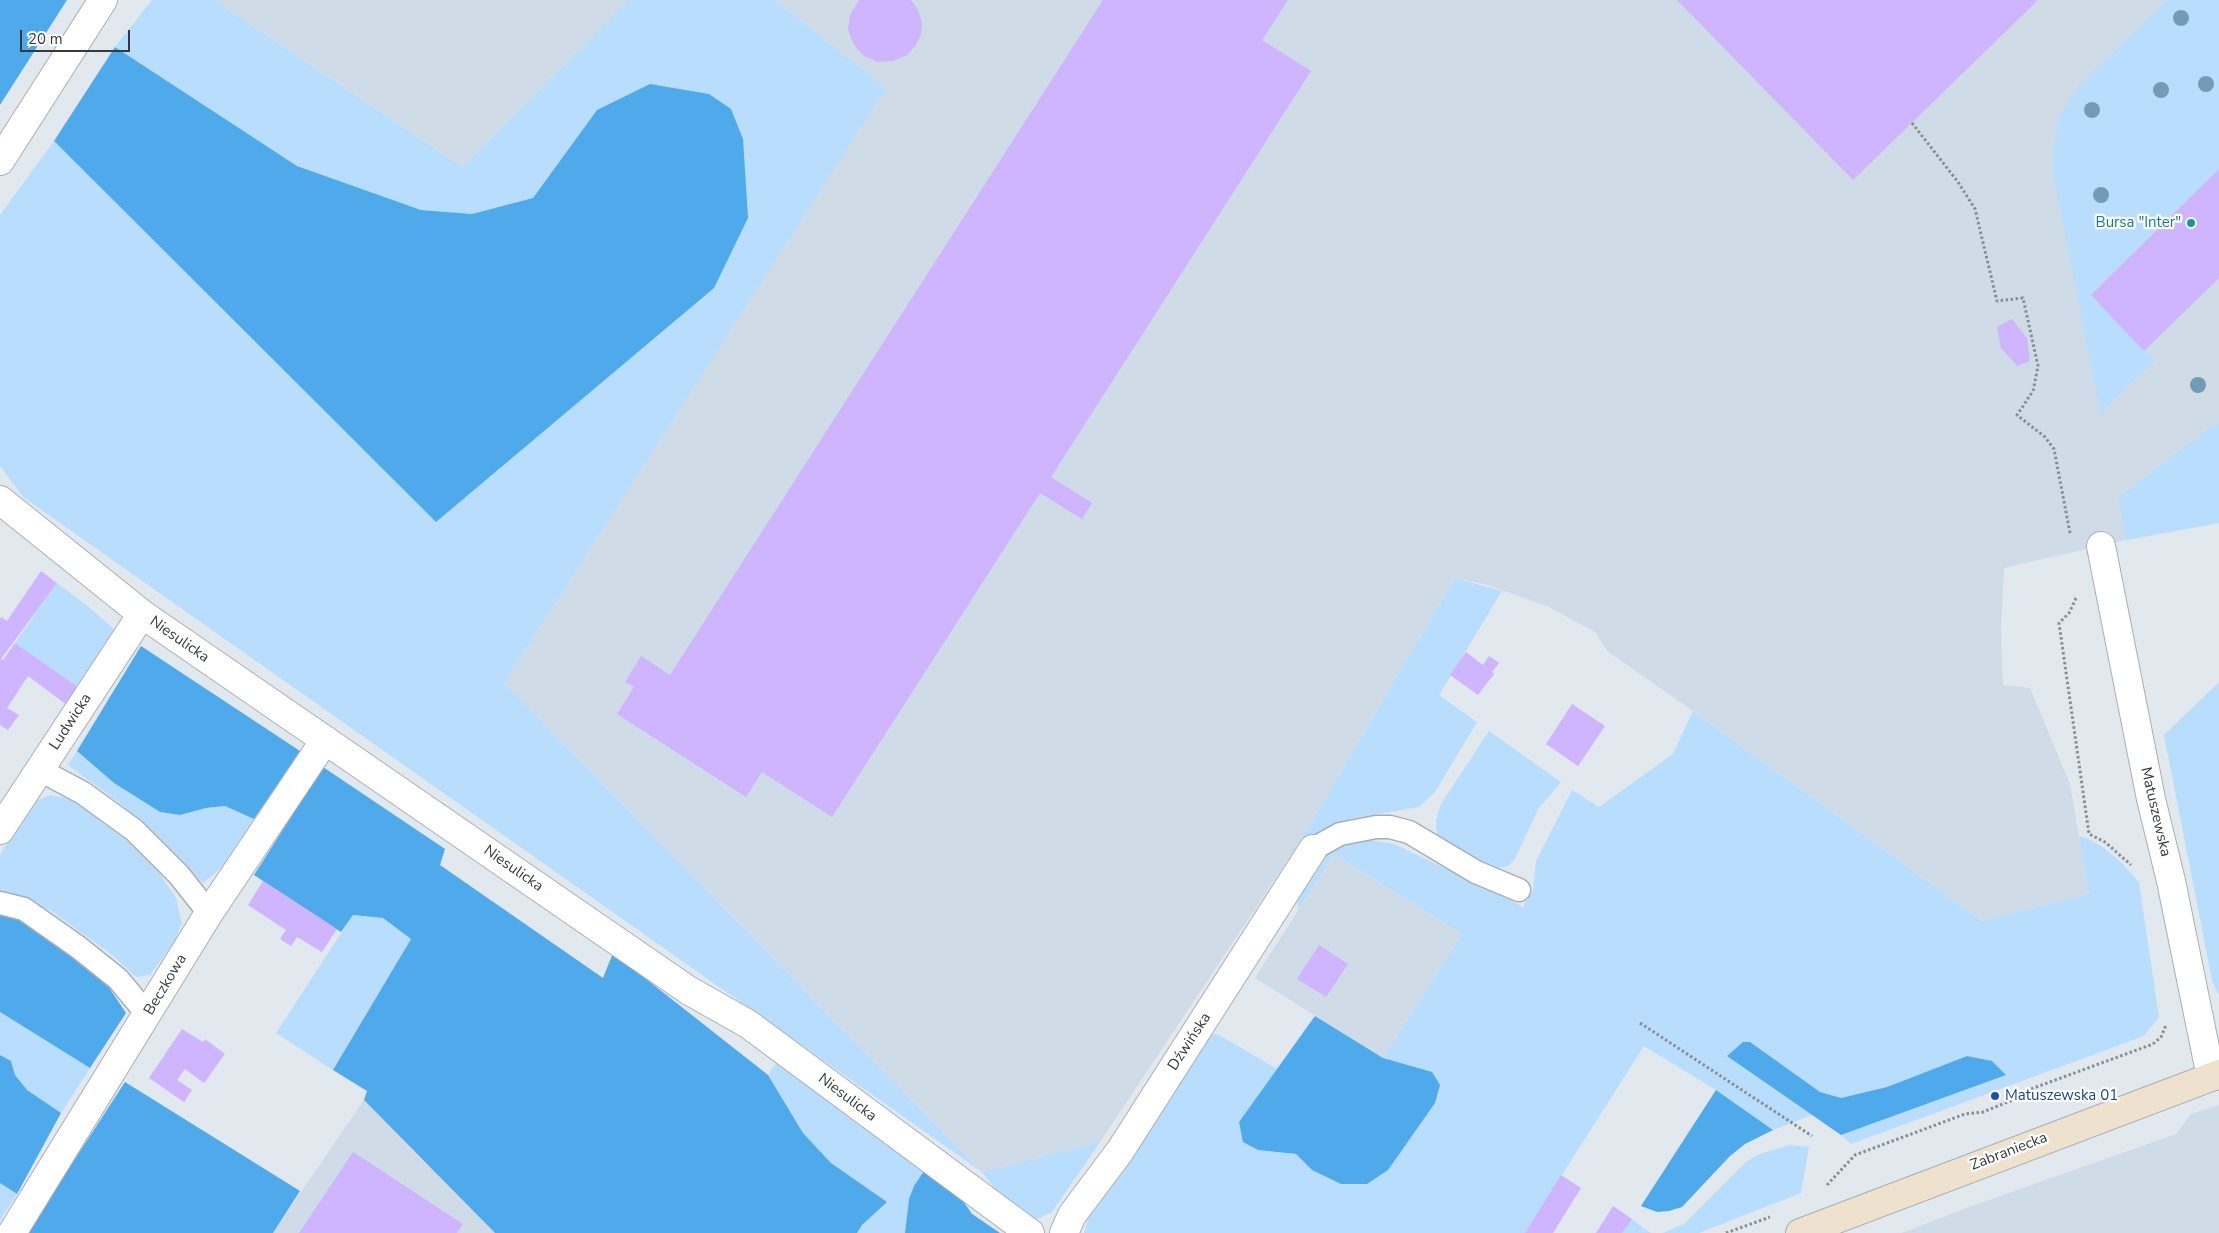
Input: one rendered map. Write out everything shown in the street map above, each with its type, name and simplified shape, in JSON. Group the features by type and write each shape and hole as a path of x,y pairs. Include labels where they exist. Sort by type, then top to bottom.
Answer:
{"main road":[{"name":"Zabraniecka","path":"1800,1233 2215,1075"}],"street":[{"path":"0,161 102,0"},
{"name":"Niesulicka","path":"0,500 142,614 688,990 748,1024 1030,1233"},
{"name":"Matuszewska","path":"2101,546 2151,799 2215,1075"},
{"name":"Ludwicka","path":"0,830 142,614"},
{"name":"Beczkowa","path":"12,1233 148,1015 209,913 325,740"},
{"name":"Dźwińska","path":"1064,1233 1072,1215 1120,1151 1313,849"}],"lane":[{"path":"40,770 83,793 134,830 179,875 209,913"},
{"path":"1313,849 1340,834 1376,827 1390,827 1409,832 1476,872 1519,890"},
{"path":"0,903 24,909 78,946 118,979 148,1015"}],"path":[{"path":"1912,123 1958,182 1975,210 1997,301 2023,298 2038,366 2033,391 2017,415 2045,437 2054,450 2072,540"},
{"path":"2076,595 2076,602 2059,623 2089,834 2105,842 2126,859 2137,871"},
{"path":"1825,1188 1855,1155 1965,1114 1983,1112 2015,1099 2031,1089 2152,1044 2160,1037 2166,1025 2164,1015"},
{"path":"1640,1023 1812,1136"},
{"path":"1726,1233 1778,1214"}],"shaded area":[{"path":"0,0 67,0 0,105"},
{"path":"152,0 215,0 462,167 628,0 775,0 886,88 504,683 982,1172 23,497 0,466 0,215 54,141 436,522 597,110 533,198 472,214 421,210 297,166 115,47"},
{"path":"215,0 628,0 462,167"},
{"path":"775,0 2219,0 2219,523 2126,540 2004,568 2001,631 2003,685 2030,688 2070,784 2089,894 1982,921 1693,711 1607,651 1595,632 1549,607 1488,585 1455,578 1299,843 1100,1142 982,1172 504,683 885,88"},
{"path":"2167,0 2219,0 2219,169 2091,294 2144,351 2156,359 2100,413 2053,175 2053,149 2059,118 2078,87"},
{"path":"115,47 297,166 421,210 472,214 533,198 597,110 650,84 709,94 731,109 743,139 748,218 714,288 436,522 54,141"},
{"path":"2215,424 2219,424 2219,523 2126,540 2118,498"},
{"path":"1455,578 1502,591 1439,695 1477,722 1435,792 1419,807 1354,818 1323,829 1299,843"},
{"path":"57,583 89,607 115,630 78,687 15,643"},
{"path":"141,646 300,751 254,819 225,806 206,808 180,815 160,812 114,783 77,751"},
{"path":"2219,682 2218,994 2212,980 2164,735"},
{"path":"1693,711 1982,921 2089,894 2079,836 2087,838 2104,848 2123,864 2139,883 2159,1017 2144,1036 1851,1144 1841,1135 2005,1075 1967,1056 1887,1087 1841,1098 1820,1093 1750,1042 1728,1056 1812,1115 1773,1130 1716,1090 1644,1046 1525,1233 1084,1233 1090,1211 1209,1033 1219,1035 1277,1069 1239,1122 1258,1150 1296,1154 1312,1170 1405,1066 1383,1058 1462,934 1334,854 1299,909 1296,897 1316,864 1336,848 1349,844 1370,840 1394,844 1523,907 1533,890 1536,861 1572,790 1599,807 1673,754"},
{"path":"1489,731 1561,782 1538,809 1515,859 1508,866 1487,870 1447,846 1437,835 1436,821 1441,804"},
{"path":"77,751 114,783 160,812 180,815 206,808 225,806 254,819 221,868 203,883 180,863 154,833 122,805 68,765"},
{"path":"323,767 445,849 440,865 603,978 613,953 768,1075 803,1133 831,1163 887,1202 862,1225 857,1233 495,1233 364,1100 367,1091 333,1070 411,939 383,918 353,915 341,932 254,875"},
{"path":"51,795 79,800 152,862 176,898 182,923 175,941 150,975 136,977 111,954 50,910 0,892 0,855 31,803"},
{"path":"1334,854 1462,934 1383,1058 1255,978"},
{"path":"0,914 16,917 100,974 126,1013 90,1068 0,1012"},
{"path":"353,915 383,918 411,939 333,1070 276,1033"},
{"path":"0,1012 90,1068 61,1113 26,1090 15,1075 11,1061 0,1055"},
{"path":"1315,1016 1383,1058 1432,1072 1440,1085 1435,1103 1388,1170 1367,1184 1341,1184 1312,1170 1296,1154 1258,1150 1243,1142 1239,1122"},
{"path":"1743,1042 1750,1042 1820,1092 1841,1098 1887,1087 1967,1056 1992,1061 2006,1075 1841,1135 1727,1056"},
{"path":"0,1055 11,1061 15,1075 27,1090 61,1113 17,1194 0,1183"},
{"path":"778,1060 926,1168 914,1186 909,1199 905,1233 857,1233 862,1225 887,1202 831,1163 803,1133 768,1075"},
{"path":"125,1082 300,1191 273,1233 27,1233"},
{"path":"1716,1090 1773,1130 1745,1144 1730,1156 1682,1207 1657,1212 1641,1206"},
{"path":"364,1100 495,1233 273,1233"},
{"path":"2219,1105 2219,1233 1902,1233 1969,1207 2176,1134 2191,1114"},
{"path":"1100,1142 1052,1212 1037,1219 1004,1200 982,1172"},
{"path":"1790,1145 1809,1147 1801,1193 1699,1233 1663,1233 1684,1224 1747,1161 1760,1154"},
{"path":"926,1168 954,1188 972,1214 1000,1233 905,1233 909,1199 914,1186"},
{"path":"0,1183 17,1194 0,1220"},
{"path":"1632,1219 1643,1228 1651,1233 1622,1233"}],"building":[{"path":"859,0 911,0 918,10 922,23 921,35 907,55 893,61 878,62 864,56 854,45 848,30 850,15"},
{"path":"1103,0 1288,0 1262,40 1311,71 1051,477 1092,503 1082,519 1040,493 832,817 762,772 746,797 617,714 634,687 625,682 641,656 670,675"},
{"path":"1677,0 2038,0 1853,180"},
{"name":"Bursa \"Inter\"","path":"2219,169 2219,278 2144,351 2091,295"},
{"path":"2012,319 2027,338 2030,361 2017,366 2001,348 1997,327"},
{"path":"41,571 57,583 1,659 3,660 15,643 78,687 67,705 28,676 7,708 19,715 8,730 0,725 0,619 1,617 7,621"},
{"path":"1466,652 1483,665 1489,656 1499,663 1492,672 1494,674 1478,695 1450,675"},
{"path":"1572,704 1605,726 1578,766 1546,744"},
{"path":"263,881 337,929 322,952 297,937 291,946 280,939 286,930 248,905"},
{"path":"1319,945 1348,964 1326,997 1297,979"},
{"path":"182,1029 203,1042 205,1039 225,1054 204,1083 185,1069 177,1080 192,1090 184,1102 149,1078"},
{"path":"353,1152 463,1224 457,1233 299,1233"},
{"path":"1561,1175 1581,1188 1553,1233 1525,1233"},
{"path":"1613,1206 1632,1219 1622,1233 1596,1233"}],"place":[{"name":"Bursa \"Inter\"","path":"2191,223"},
{"name":"Matuszewska 01","path":"1995,1096"}]}
